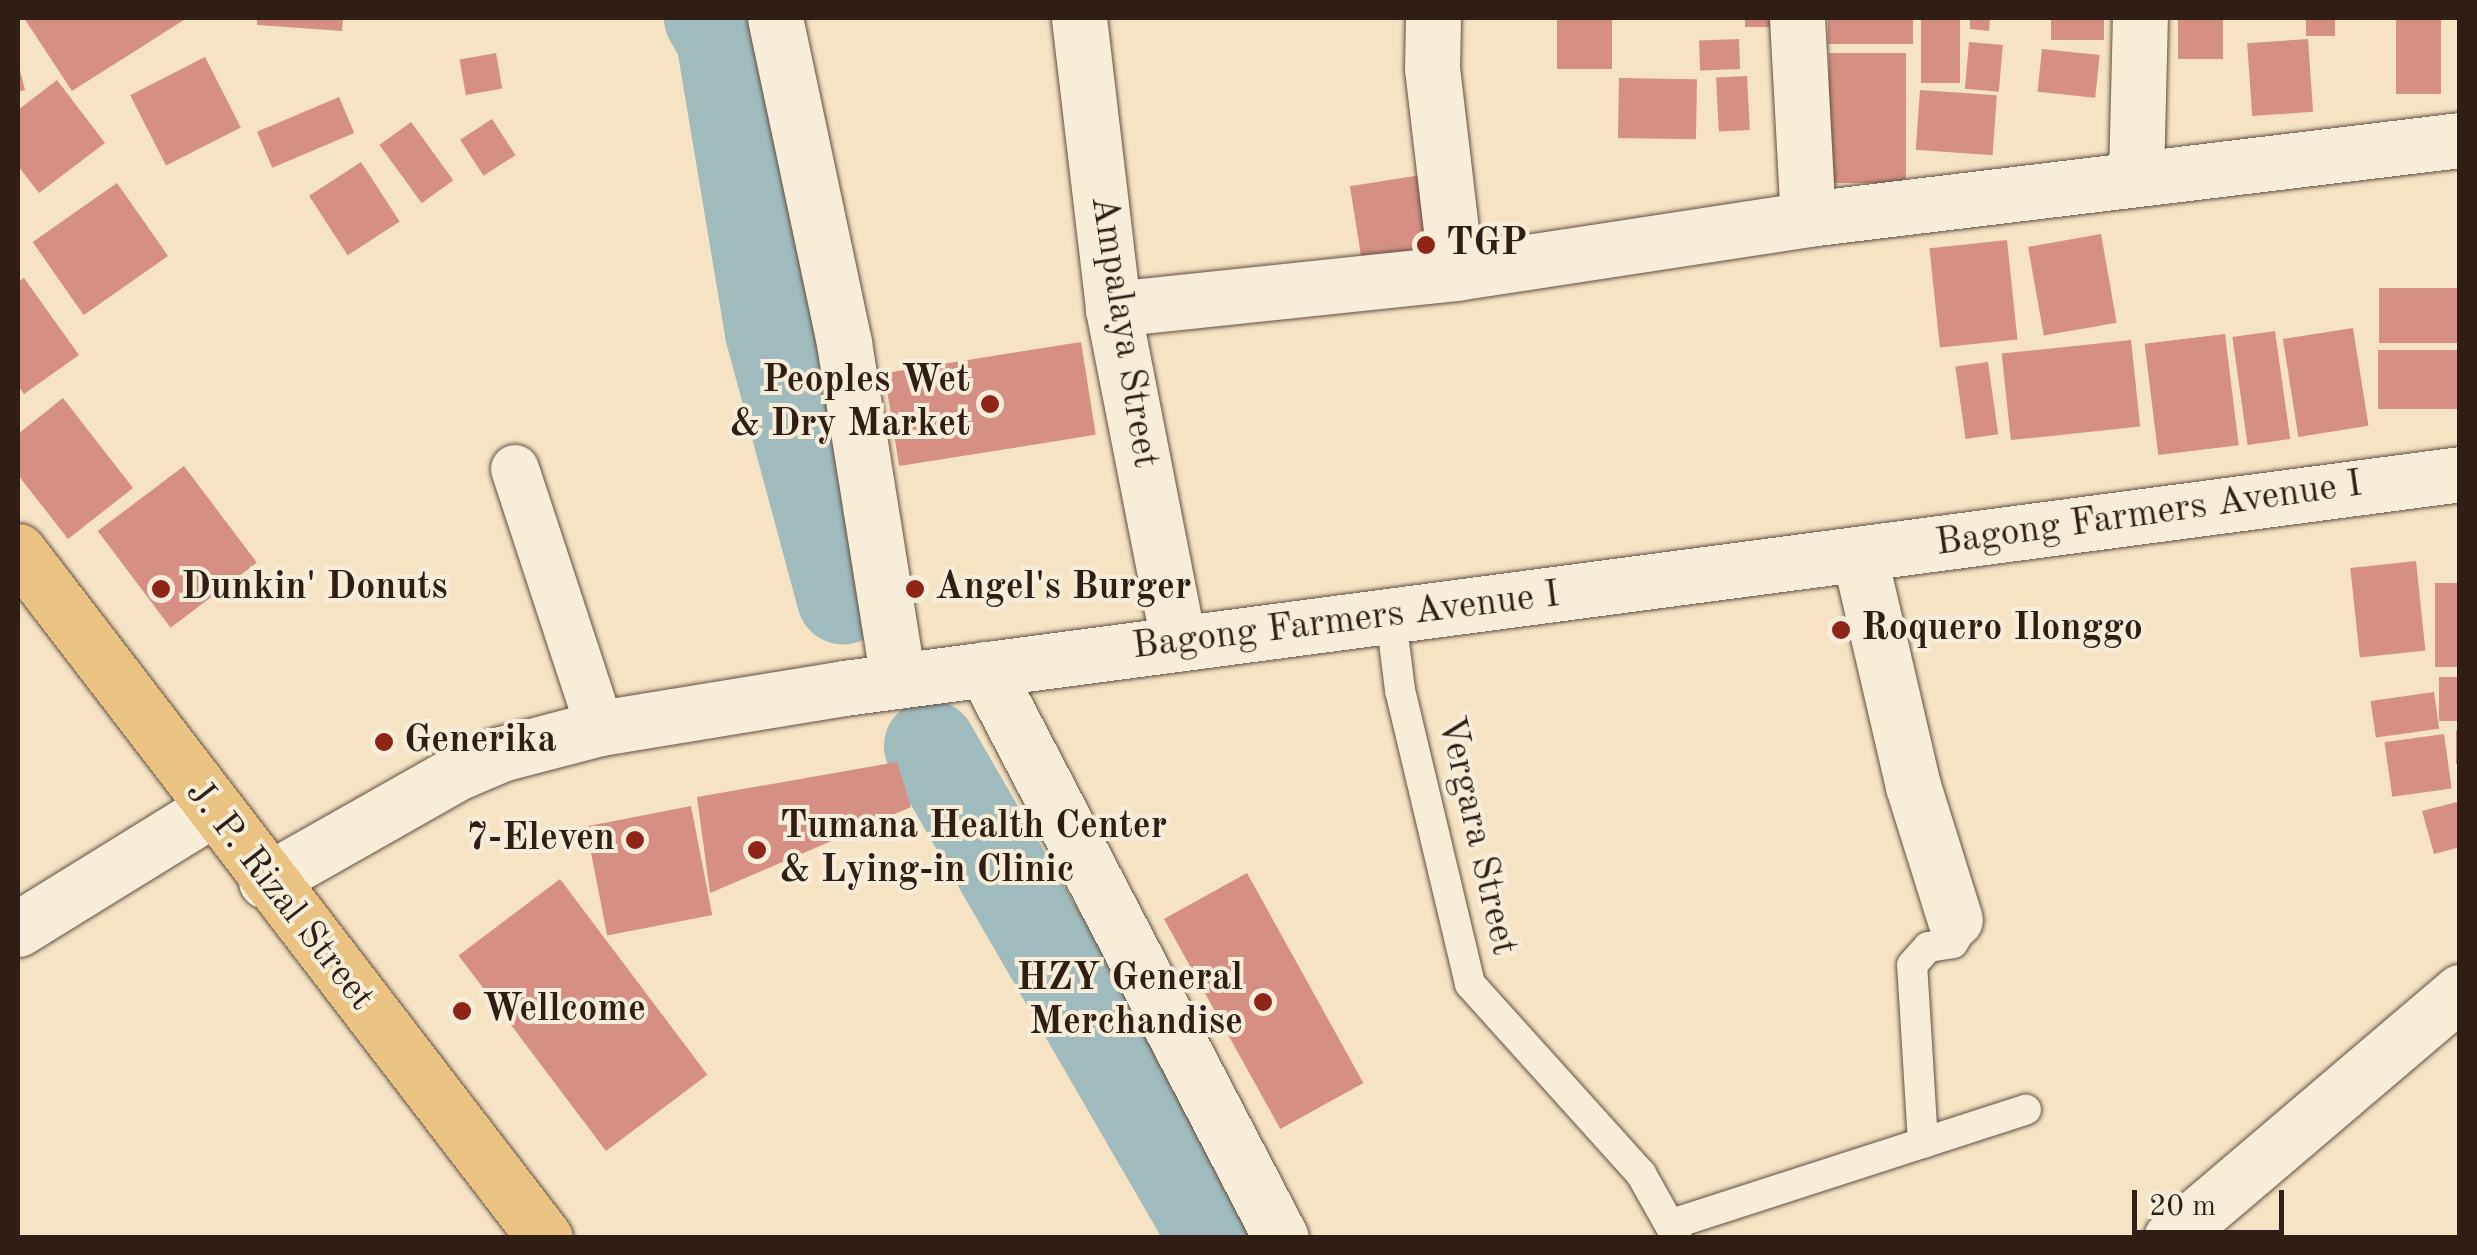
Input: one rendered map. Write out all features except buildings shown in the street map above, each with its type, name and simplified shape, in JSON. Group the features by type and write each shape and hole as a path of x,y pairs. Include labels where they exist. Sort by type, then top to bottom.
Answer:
{"main road":[{"name":"J. P. Rizal Street","path":"18,551 211,810 545,1238"}],"street":[{"path":"775,18 844,343 898,681"},
{"name":"Ampalaya Street","path":"1079,18 1113,309 1178,644"},
{"path":"1433,18 1432,68 1456,274"},
{"path":"1797,18 1808,219"},
{"path":"2136,178 2140,18"},
{"path":"1113,309 1456,274 1808,219 2460,140"},
{"path":"515,468 600,728"},
{"name":"Bagong Farmers Avenue I","path":"266,880 459,772 500,754 600,728 985,669 2460,474"},
{"path":"1859,554 1903,750 1954,920"},
{"path":"985,669 1281,1238"},
{"path":"18,929 211,810"},
{"path":"2171,1238 2460,992"}],"lane":[{"name":"Vergara Street","path":"1391,618 1400,690 1470,984 1641,1174 1674,1230"},
{"path":"1923,1143 1912,965 1928,947 1953,943 1954,920"},
{"path":"1674,1230 2026,1110"}],"waterway":[{"path":"710,18 722,39 771,332 843,598"},
{"path":"930,746 1215,1238"}],"place":[{"name":"TGP","path":"1426,245"},
{"name":"Peoples Wet & Dry Market","path":"990,404"},
{"name":"Dunkin' Donuts","path":"161,589"},
{"name":"Angel's Burger","path":"915,589"},
{"name":"Roquero Ilonggo","path":"1841,630"},
{"name":"Generika","path":"384,742"},
{"name":"7-Eleven","path":"635,840"},
{"name":"Tumana Health Center & Lying-in Clinic","path":"757,850"},
{"name":"HZY General Merchandise","path":"1263,1002"},
{"name":"Wellcome","path":"462,1011"}]}
